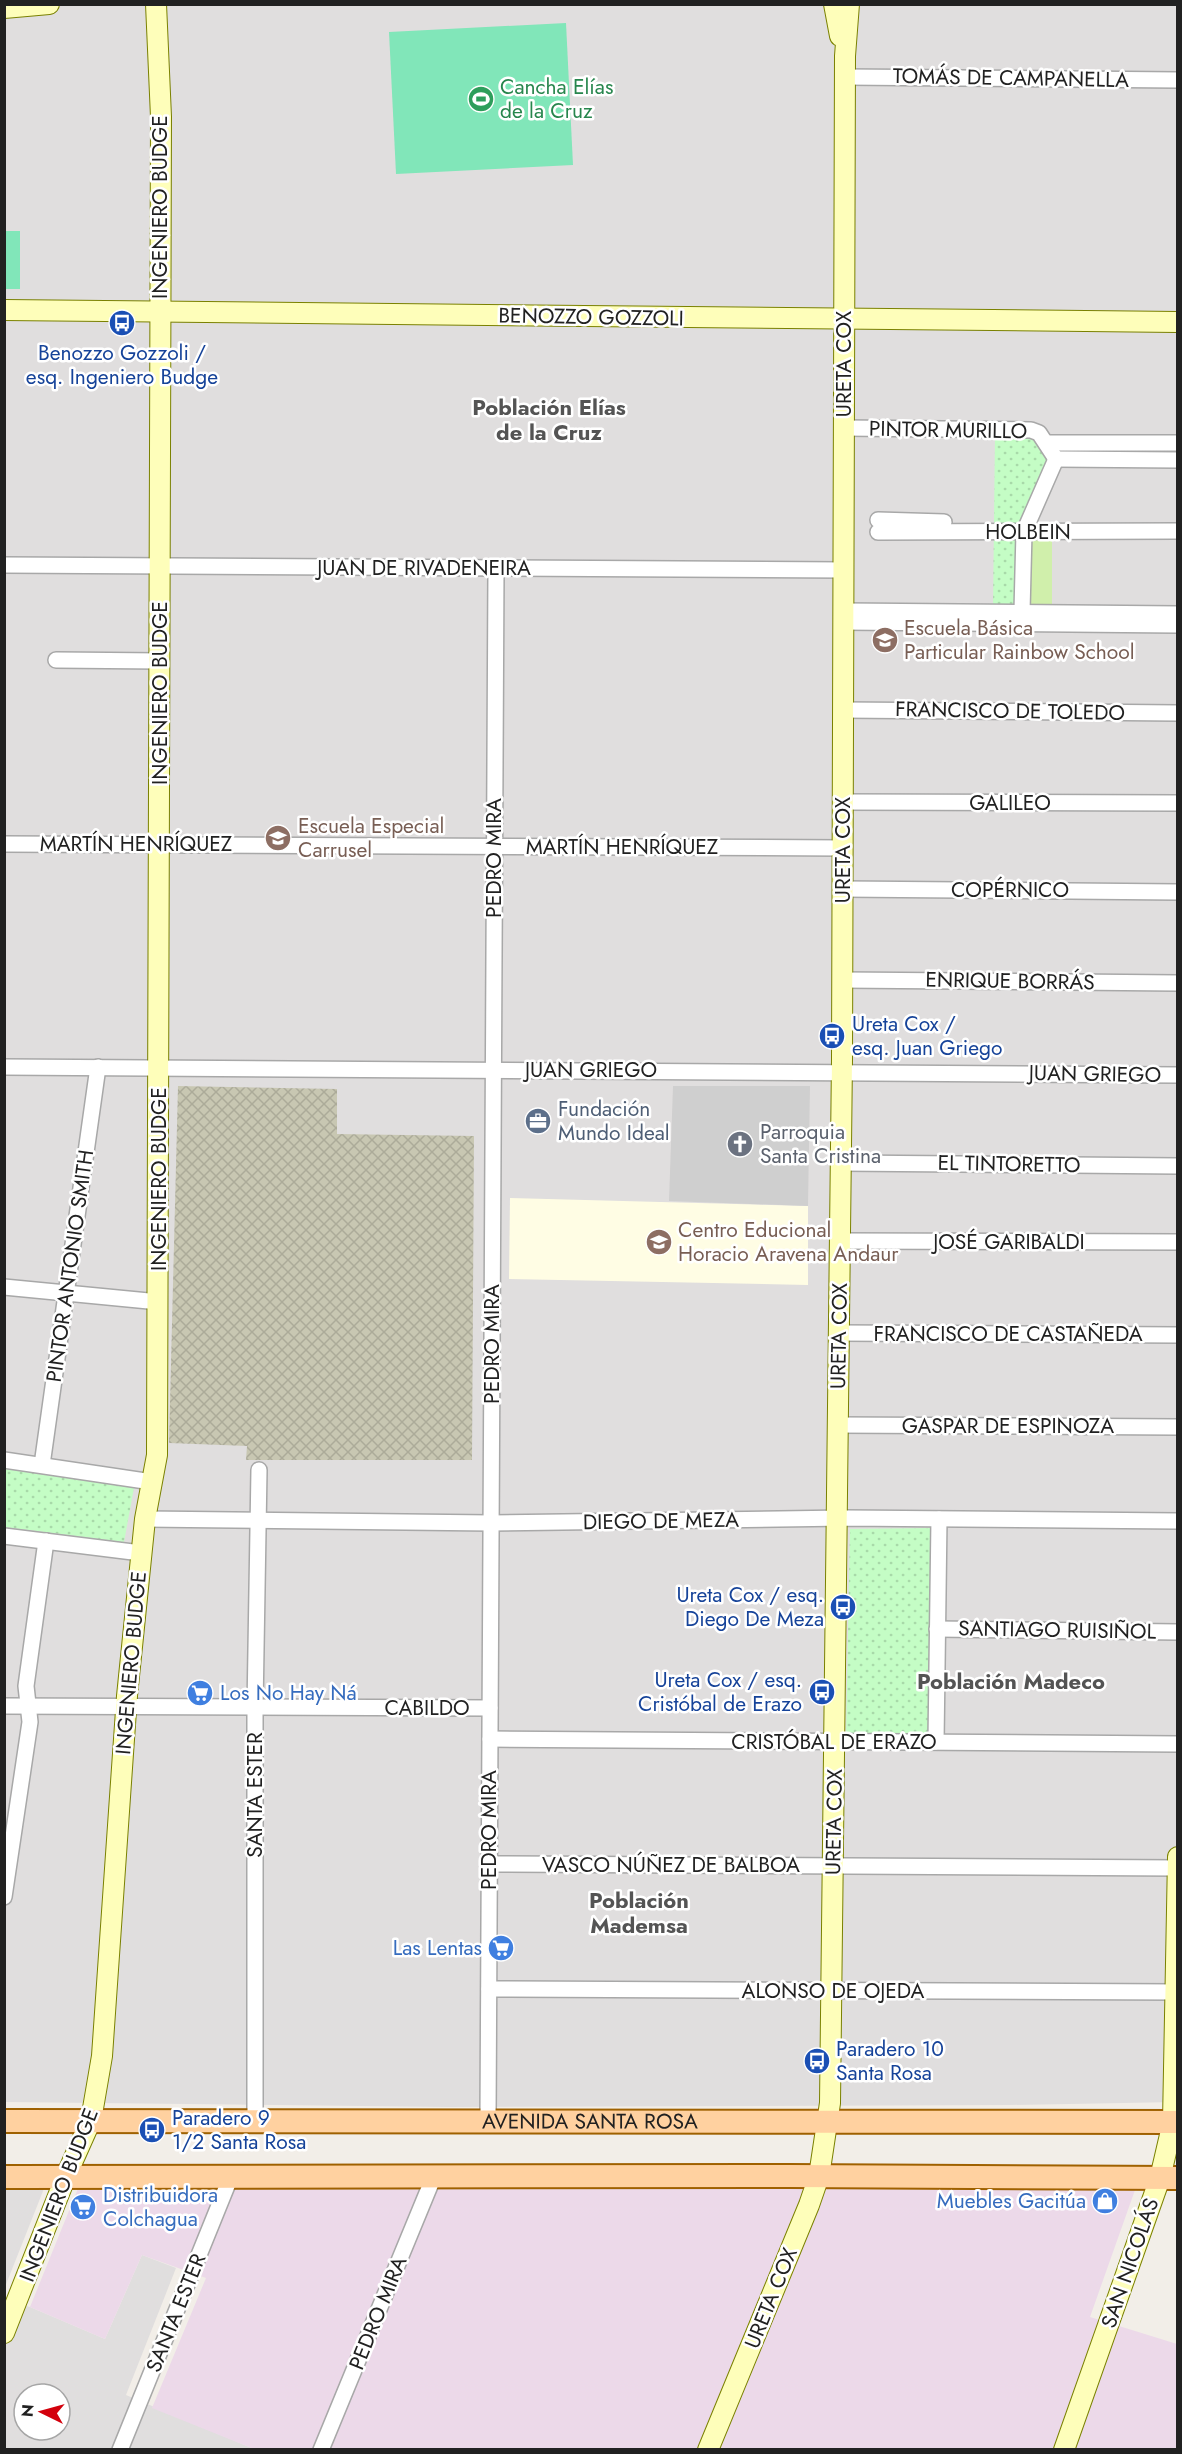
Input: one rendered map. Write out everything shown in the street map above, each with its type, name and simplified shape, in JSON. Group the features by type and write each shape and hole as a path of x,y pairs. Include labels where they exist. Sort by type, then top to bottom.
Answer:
{"main road":[{"name":"AVENIDA SANTA ROSA","path":"4,2121 1175,2122"},
{"path":"4,2177 1169,2178"}],"street":[{"path":"4,8 49,4"},
{"name":"INGENIERO BUDGE","path":"4,2333 66,2176 91,2120 102,2056 126,1708 141,1553 158,1435 160,78 156,4"},
{"name":"URETA COX","path":"834,4 845,56"},
{"name":"URETA COX","path":"708,2450 819,2176 828,2121 832,1991 842,1072 845,56 849,4"},
{"name":"TOMÁS DE CAMPANELLA","path":"845,77 1178,80"},
{"name":"BENOZZO GOZZOLI","path":"4,310 1178,322"},
{"name":"PINTOR MURILLO","path":"844,428 1031,430 1039,433 1056,459"},
{"name":"PINTOR MURILLO","path":"1046,443 1178,443"},
{"path":"1022,612 1025,528 1056,459 1178,460"},
{"name":"HOLBEIN","path":"878,526 1178,531"},
{"name":"JUAN DE RIVADENEIRA","path":"4,565 844,570"},
{"name":"PEDRO MIRA","path":"488,2120 496,568"},
{"path":"843,617 1022,612 1178,614"},
{"path":"843,617 1178,625"},
{"path":"56,660 160,662"},
{"name":"FRANCISCO DE TOLEDO","path":"843,710 1178,713"},
{"name":"GALILEO","path":"843,802 1178,803"},
{"name":"MARTÍN HENRÍQUEZ","path":"4,844 843,848"},
{"name":"COPÉRNICO","path":"843,889 1178,892"},
{"name":"ENRIQUE BORRÁS","path":"842,975 1178,973"},
{"name":"ENRIQUE BORRÁS","path":"842,975 1178,983"},
{"name":"JUAN GRIEGO","path":"4,1067 1178,1075"},
{"name":"PINTOR ANTONIO SMITH","path":"42,1465 98,1067"},
{"name":"EL TINTORETTO","path":"841,1159 1178,1158"},
{"name":"EL TINTORETTO","path":"841,1159 1178,1166"},
{"name":"JOSÉ GARIBALDI","path":"840,1241 1178,1242"},
{"path":"4,1287 159,1302"},
{"name":"FRANCISCO DE CASTAÑEDA","path":"839,1334 1178,1335"},
{"name":"GASPAR DE ESPINOZA","path":"838,1425 1178,1427"},
{"path":"4,1460 152,1482"},
{"name":"SANTA ESTER","path":"255,2120 255,1708 258,1470"},
{"name":"DIEGO DE MEZA","path":"145,1520 491,1523 837,1519 1178,1521"},
{"path":"936,1742 939,1519"},
{"path":"4,1536 141,1553"},
{"path":"4,1897 30,1722 26,1686 46,1541"},
{"name":"SANTIAGO RUISIÑOL","path":"938,1629 1178,1632"},
{"name":"CABILDO","path":"4,1706 490,1708"},
{"name":"CRISTÓBAL DE ERAZO","path":"490,1740 1178,1744"},
{"name":"SAN NICOLÁS","path":"1064,2450 1169,2178 1175,2122 1178,1857"},
{"name":"VASCO NÚÑEZ DE BALBOA","path":"489,1864 1178,1868"},
{"name":"ALONSO DE OJEDA","path":"489,1989 1177,1992"},
{"name":"SANTA ESTER","path":"120,2450 231,2176"},
{"name":"PEDRO MIRA","path":"321,2450 434,2176"}],"shaded area":[{"path":"4,5 1177,5 1177,2102 1010,2105 449,2107 5,2102"},
{"path":"178,1086 337,1089 337,1134 474,1136 472,1460 246,1460 247,1446 169,1443"},
{"name":"Parroquia Santa Cristina","path":"673,1086 810,1086 808,1206 669,1201"},
{"name":"Centro Educional Horacio Aravena Andaur","path":"510,1198 808,1206 808,1285 509,1279"},
{"path":"5,2185 45,2186 5,2287"},
{"path":"79,2186 1135,2190 1090,2317 1177,2344 1177,2449 254,2449 152,2408 206,2278 142,2255 105,2339 30,2307"},
{"path":"142,2255 176,2268 126,2395 254,2449 5,2449 4,2300 30,2307 105,2339"}],"green space":[{"name":"Cancha Elías de la Cruz","path":"566,23 573,165 396,174 389,32"},
{"path":"5,231 20,231 20,289 5,289"},
{"path":"995,434 1034,435 1053,460 1020,527 1020,609 993,609"},
{"path":"1029,535 1052,535 1052,610 1028,610"},
{"path":"5,1469 134,1488 124,1542 5,1527"},
{"path":"934,1528 931,1734 846,1734 850,1529"}],"place":[{"name":"Cancha Elías de la Cruz","path":"481,99"},
{"name":"Benozzo Gozzoli / esq. Ingeniero Budge","path":"122,323"},
{"name":"Escuela Básica Particular Rainbow School","path":"885,640"},
{"name":"Escuela Especial Carrusel","path":"278,838"},
{"name":"Ureta Cox / esq. Juan Griego","path":"832,1036"},
{"name":"Fundación Mundo Ideal","path":"538,1121"},
{"name":"Parroquia Santa Cristina","path":"740,1144"},
{"name":"Centro Educional Horacio Aravena Andaur","path":"659,1242"},
{"name":"Ureta Cox / esq. Diego De Meza","path":"843,1607"},
{"name":"Ureta Cox / esq. Cristóbal de Erazo","path":"822,1692"},
{"name":"Los No Hay Ná","path":"200,1693"},
{"name":"Las Lentas","path":"501,1948"},
{"name":"Paradero 10 Santa Rosa","path":"817,2061"},
{"name":"Paradero 9 1/2 Santa Rosa","path":"152,2130"},
{"name":"Muebles Gacitúa","path":"1105,2201"},
{"name":"Distribuidora Colchagua","path":"83,2207"}],"district":[{"name":"Población Elías de la Cruz","path":"549,420"},
{"name":"Población Madeco","path":"1011,1681"},
{"name":"Población Mademsa","path":"639,1913"}]}
